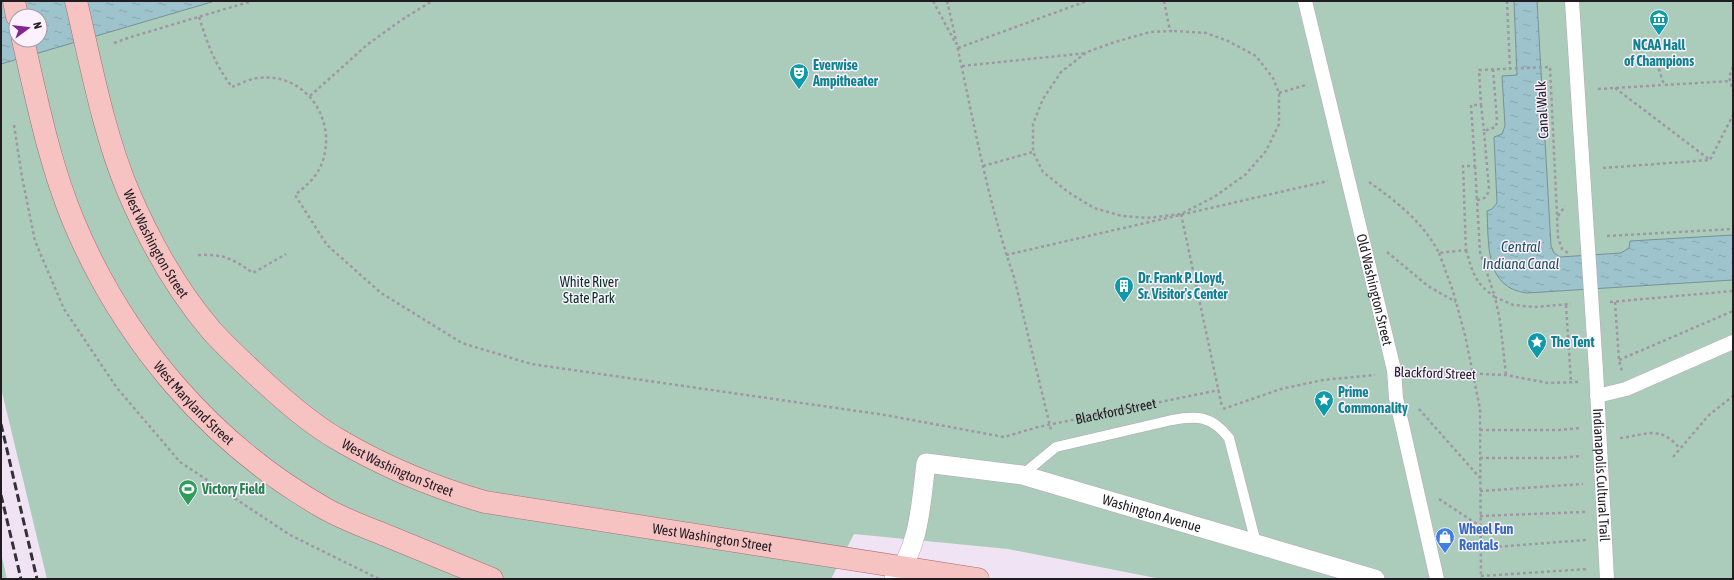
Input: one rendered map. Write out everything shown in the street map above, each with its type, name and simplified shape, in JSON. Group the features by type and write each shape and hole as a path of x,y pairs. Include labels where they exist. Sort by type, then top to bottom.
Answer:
{"main road":[{"name":"West Washington Street","path":"76,1 107,130 128,190 152,243 181,289 211,329 278,396 338,439 380,462 415,478 484,502 898,574 978,579"},
{"name":"West Maryland Street","path":"25,48 53,163 72,219 115,306 169,380 204,416 258,463 324,508 492,579"}],"street":[{"name":"Old Washington Street","path":"1305,1 1362,232 1394,370 1396,398 1437,579"},
{"name":"Indianapolis Cultural Trail","path":"1572,1 1607,574"},
{"path":"1597,396 1626,389 1733,342"},
{"name":"Washington Avenue","path":"898,574 918,530 926,462 1022,475 1375,579"}],"lane":[{"path":"1022,475 1056,447 1190,416 1212,422 1220,426 1229,438 1256,543"}],"path":[{"path":"114,43 252,1"},
{"path":"200,17 209,48 218,68 232,87 257,78 280,79 298,86 310,96 368,44 403,19 432,1"},
{"path":"933,1 958,48"},
{"path":"947,1 983,166 1006,255 1014,277 1049,425 1056,447"},
{"path":"958,48 1087,1"},
{"path":"1164,1 1170,31"},
{"path":"1507,1 1510,68"},
{"path":"962,66 1087,52 1150,32 1170,31 1206,33 1228,41 1256,56 1272,78 1279,93 1278,124 1266,151 1244,175 1214,197 1181,214 1148,218 1122,216 1094,208 1068,192 1043,172 1033,152 1033,124 1043,99 1061,72 1087,52"},
{"path":"1657,63 1664,85"},
{"name":"Canal Walk","path":"1493,69 1550,66 1558,237 1562,249 1569,253 1575,253"},
{"path":"1733,68 1730,81 1733,91"},
{"path":"1477,200 1484,199 1488,196 1489,189 1481,105 1479,70 1493,69 1497,120 1496,127 1484,131"},
{"path":"1279,93 1324,80"},
{"path":"1598,89 1730,81"},
{"path":"1615,88 1710,160"},
{"name":"Blackford Street","path":"310,96 322,114 327,140 322,163 311,181 295,195 327,245 381,293 462,343 531,364 871,413 1004,437 1038,427 1218,390"},
{"path":"1481,105 1471,105 1480,252 1495,297 1500,321 1506,375"},
{"path":"1710,160 1733,115"},
{"path":"983,166 1033,152"},
{"path":"1603,168 1710,160"},
{"path":"1475,166 1463,166 1466,250 1475,279 1481,287 1495,297 1513,305 1535,307 1573,304"},
{"path":"1006,255 1347,176 1366,180 1394,200 1415,219 1432,239 1439,253 1456,302 1474,374 1480,409 1481,578 1607,574"},
{"path":"1181,214 1223,409 1212,422"},
{"path":"1604,243 1605,236 1733,229"},
{"path":"1362,232 1428,286 1456,302"},
{"path":"1439,253 1466,250"},
{"path":"198,255 217,254 238,262 253,273 286,254"},
{"path":"1608,302 1733,292"},
{"path":"1615,302 1619,360 1733,311"},
{"path":"1566,304 1571,382"},
{"name":"Blackford Street","path":"1223,409 1281,389 1323,380 1366,377 1394,370 1506,375 1548,383 1571,382 1596,376"},
{"path":"1673,457 1708,415 1733,396"},
{"path":"1415,404 1480,478"},
{"path":"1480,430 1559,430 1599,440"},
{"path":"1480,458 1559,458 1599,440 1649,433 1661,433 1670,438 1680,449"},
{"path":"1480,491 1601,482"},
{"path":"1416,486 1480,526"},
{"path":"1480,516 1582,512 1603,508"},
{"path":"1481,548 1561,543 1605,538"}],"green space":[{"name":"White River State Park","path":"1,1 1733,1 1733,579 1161,579 1008,549 854,534 831,579 47,579 1,388"},
{"path":"1,553 7,579 1,579"}],"water":[{"path":"1,1 215,1 1,64"},
{"name":"Central Indiana Canal","path":"1514,1 1537,1 1551,246 1554,253 1560,257 1621,253 1629,248 1630,241 1733,235 1733,280 1527,293 1513,289 1503,283 1496,273 1489,250 1487,211 1492,209 1497,203 1494,137 1502,134 1505,126 1502,76 1517,75"}],"railway":[{"path":"1,424 37,579"},
{"path":"1,495 21,579"}],"place":[{"name":"NCAA Hall of Champions","path":"1659,36"},
{"name":"Everwise Ampitheater","path":"799,90"},
{"name":"Dr. Frank P. Lloyd, Sr. Visitor's Center","path":"1124,303"},
{"name":"The Tent","path":"1537,359"},
{"name":"Prime Commonality","path":"1324,417"},
{"name":"Victory Field","path":"188,506"},
{"name":"Wheel Fun Rentals","path":"1445,554"}]}
